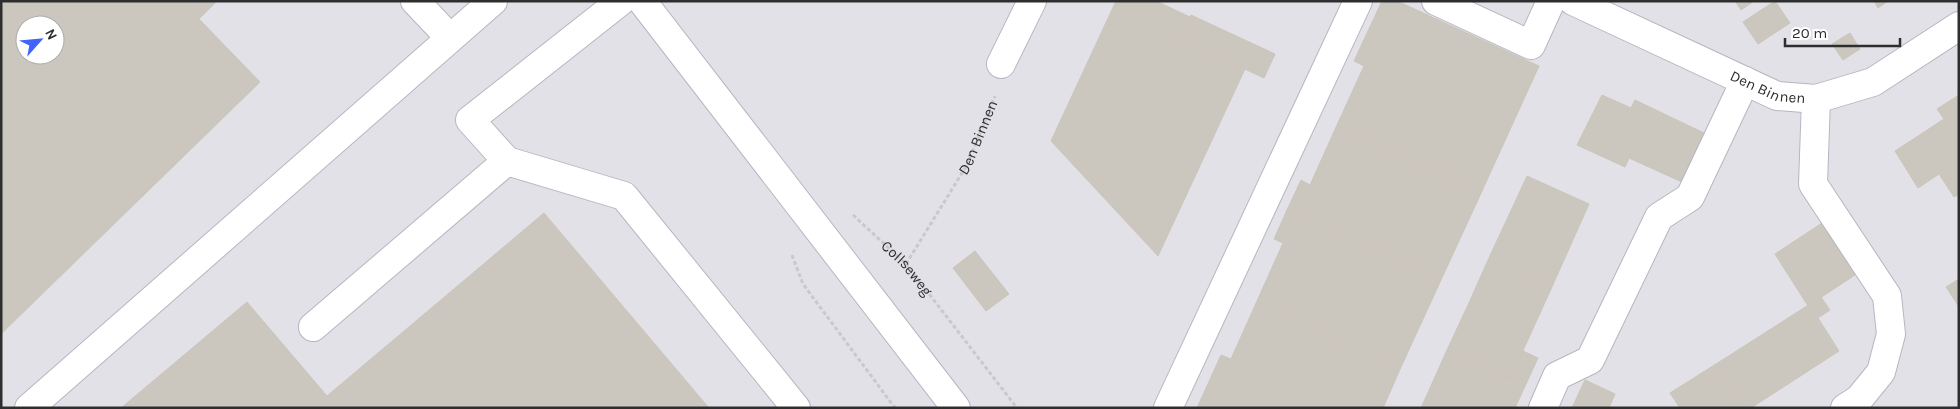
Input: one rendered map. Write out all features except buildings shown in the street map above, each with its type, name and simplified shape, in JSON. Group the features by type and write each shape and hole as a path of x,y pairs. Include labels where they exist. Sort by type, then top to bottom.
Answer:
{"street":[{"path":"415,1 450,38"},
{"path":"30,408 493,1"},
{"path":"621,1 470,120 507,161 624,196 796,408"},
{"path":"642,1 956,408"},
{"path":"1001,64 1032,1"},
{"path":"1168,408 1358,1"},
{"path":"1436,1 1531,45 1551,1"},
{"name":"Den Binnen","path":"1573,1 1777,96 1816,99 1873,82 1959,26"},
{"path":"1543,408 1557,376 1590,360 1659,217 1690,197 1744,81"},
{"path":"1816,99 1813,184 1887,296 1891,334 1882,372 1859,399 1845,408"},
{"path":"313,327 507,161"}],"path":[{"name":"Den Binnen","path":"906,264 968,165 999,85 1001,64"},
{"name":"Collseweg","path":"849,211 906,264 1017,408"},
{"path":"789,247 803,284 895,408"}],"shaded area":[{"path":"1,1 1959,1 1959,408 1,408"}]}
